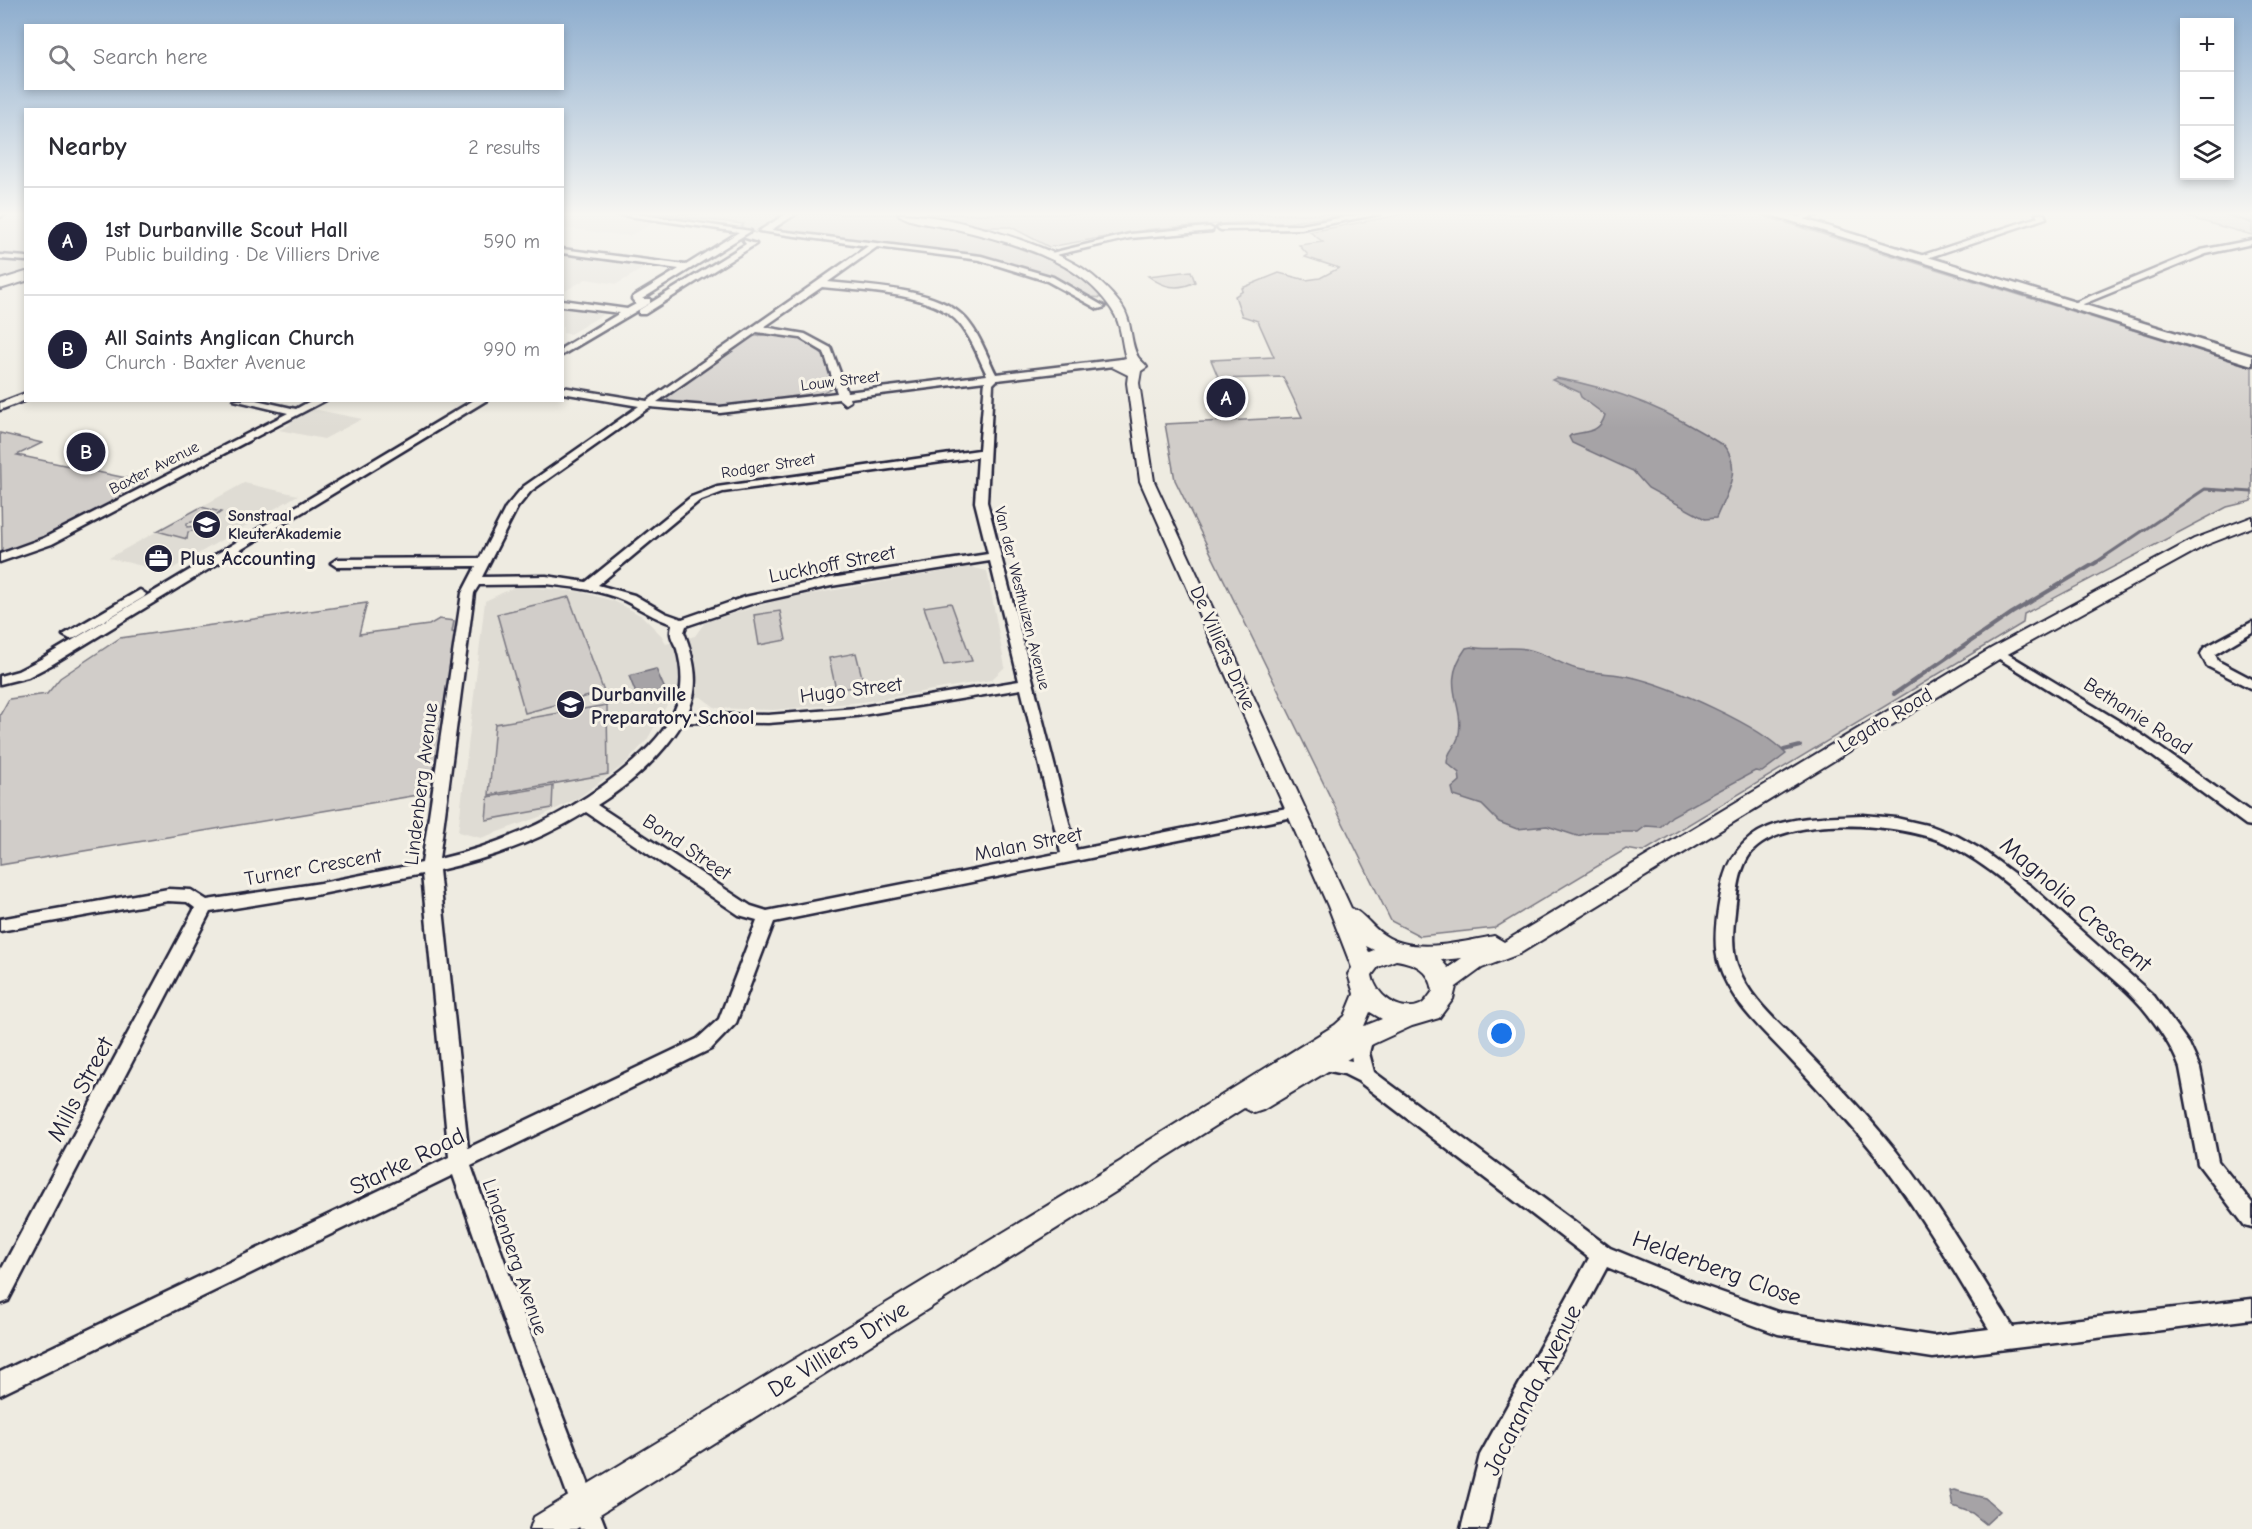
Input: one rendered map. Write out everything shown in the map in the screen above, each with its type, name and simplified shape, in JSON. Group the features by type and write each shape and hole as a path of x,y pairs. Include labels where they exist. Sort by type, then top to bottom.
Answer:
{"main road":[{"path":"2008,285 2252,359"}],"street":[{"path":"642,304 636,299 659,285"},
{"path":"564,351 673,285"},
{"path":"564,359 684,285"},
{"name":"Lindenberg Avenue","path":"589,1517 460,1164 430,867 465,616 474,580 518,496 819,285"},
{"path":"830,285 925,299 956,314 965,326 991,381"},
{"path":"1063,285 1101,306"},
{"name":"De Villiers Drive","path":"1096,285 1109,296 1123,318 1128,366 1147,481 1297,811 1363,967"},
{"path":"2073,305 2122,285"},
{"path":"564,303 628,312"},
{"path":"564,342 617,311"},
{"path":"756,329 802,336 828,350 844,398"},
{"name":"Louw Street","path":"564,397 712,417 844,398 1128,366"},
{"name":"Van der Westhuizen Avenue","path":"991,381 981,502 1070,857"},
{"name":"Louw Street","path":"564,390 643,408"},
{"path":"0,407 24,397"},
{"path":"256,402 298,412"},
{"name":"Baxter Avenue","path":"0,558 48,541 317,402"},
{"path":"70,635 463,402"},
{"path":"0,680 40,666 479,402"},
{"path":"108,636 492,402"},
{"name":"Rodger Street","path":"589,586 695,499 721,489 984,453"},
{"name":"Legato Road","path":"1445,983 1474,962 1511,948 1998,652 2200,542 2252,522"},
{"name":"Luckhoff Street","path":"679,624 750,600 831,582 994,557"},
{"path":"337,563 483,562"},
{"path":"474,580 546,580 589,586 629,598 679,624"},
{"path":"152,587 169,589"},
{"name":"Turner Crescent","path":"204,907 430,867 470,857 520,839 586,806 637,769 662,743 679,718 687,698 690,675 687,656 677,632 679,624"},
{"path":"2252,626 2209,651 2208,654 2212,663 2252,686"},
{"name":"Bethanie Road","path":"1998,652 2138,738 2252,820"},
{"name":"Hugo Street","path":"679,718 768,719 856,712 1026,684"},
{"name":"Bond Street","path":"586,806 745,911 768,917"},
{"name":"Malan Street","path":"768,917 1297,811"},
{"name":"Magnolia Crescent","path":"2008,1339 1920,1201 1886,1154 1760,1013 1728,966 1724,949 1735,863 1744,849 1773,831 1794,825 1840,821 1898,823 1959,843 2001,868 2148,1001 2163,1019 2190,1068 2208,1164 2252,1219"},
{"path":"0,925 177,894 197,898 204,907"},
{"name":"De Villiers Drive","path":"1339,906 1358,928 1403,953"},
{"name":"Mills Street","path":"0,1294 204,907"},
{"name":"Starke Road","path":"0,1384 460,1164 704,1044 730,1017 768,917"},
{"name":"Legato Road","path":"1403,953 1464,950 1528,937"},
{"path":"1403,953 1433,965 1445,983 1445,993 1434,1009 1411,1016 1385,1011 1365,995 1360,986 1363,967 1370,959 1382,954 1403,953"},
{"name":"De Villiers Drive","path":"546,1529 589,1517 1130,1169 1146,1156 1344,1032 1355,1021 1365,995"},
{"name":"De Villiers Drive","path":"1130,1169 1167,1152 1364,1037 1411,1016"},
{"path":"1364,1037 1360,1053 1365,1076"},
{"name":"Helderberg Close","path":"1322,1063 1348,1067 1365,1076 1602,1255 1691,1292 1778,1323 1863,1338 1933,1347 2252,1309"},
{"name":"Jacaranda Avenue","path":"1474,1529 1489,1464 1602,1255"}],"shaded area":[{"path":"564,285 575,285 564,291"},
{"path":"1065,285 1091,285 1112,306 1103,305 1107,303 1103,298 1091,297"},
{"path":"1249,285 1988,285 2252,367 2252,501 2227,507 2024,614 2023,623 1643,852 1626,849 1495,928 1420,936 1391,921 1175,480 1165,424 1302,417 1283,377 1219,379 1211,360 1274,357 1258,321 1242,316 1235,296 1243,291 1242,288"},
{"path":"564,306 600,312 602,315 570,334 564,333"},
{"path":"770,334 798,338 814,345 820,350 834,386 821,393 802,398 732,406 672,404 666,397 750,337"},
{"path":"1556,378 1602,388 1644,403 1684,422 1724,446 1730,455 1732,464 1731,482 1716,518 1705,519 1648,488 1633,471 1572,443 1569,437 1571,435 1596,428 1605,415 1581,397 1579,392 1552,380"},
{"path":"313,409 362,419 324,439 279,430"},
{"path":"0,433 42,443 17,455 140,481 145,485 32,545 2,551"},
{"path":"244,483 298,495 167,572 109,558"},
{"path":"201,507 221,512 214,517 187,523 187,527 197,526 196,530 188,532 187,539 157,531"},
{"name":"Durbanville Preparatory School","path":"970,567 987,571 1005,667 991,680 862,702 773,710 716,708 701,697 675,698 669,701 647,740 625,764 578,798 542,816 481,838 458,832 485,601 517,586 581,592 614,601 642,616 662,636 666,644 695,636 705,622 782,599"},
{"path":"569,597 604,692 525,713 497,614"},
{"path":"367,603 359,634 429,625 439,619 454,621 452,632 455,633 432,786 425,787 424,794 0,865 0,715 9,699 47,694 60,678 120,638"},
{"path":"951,603 972,661 944,665 924,607"},
{"path":"780,611 786,640 759,645 754,615"},
{"path":"1466,648 1526,649 1577,669 1625,676 1669,689 1714,708 1757,731 1786,754 1762,772 1755,771 1672,816 1660,827 1646,826 1638,832 1593,832 1577,836 1547,826 1517,829 1499,822 1482,805 1454,796 1452,788 1460,781 1459,773 1447,763 1448,755 1458,738 1460,726 1454,674"},
{"path":"856,653 864,685 836,690 829,658"},
{"path":"656,669 667,694 639,701 629,676"},
{"path":"607,705 608,774 489,795 495,724"},
{"path":"553,786 552,808 486,820 488,797"},
{"path":"1950,1491 1985,1498 2000,1511 1986,1524 1972,1513 1953,1506"}],"waterway":[{"path":"2095,563 2205,489 2252,492"},
{"path":"1894,694 2012,613 2097,562"},
{"path":"1784,750 1800,746"}],"place":[{"name":"1st Durbanville Scout Hall","path":"1226,398"},
{"name":"All Saints Anglican Church","path":"86,452"},
{"name":"Sonstraal KleuterAkademie","path":"207,525"},
{"name":"Plus Accounting","path":"159,558"},
{"name":"Durbanville Preparatory School","path":"570,705"}]}
